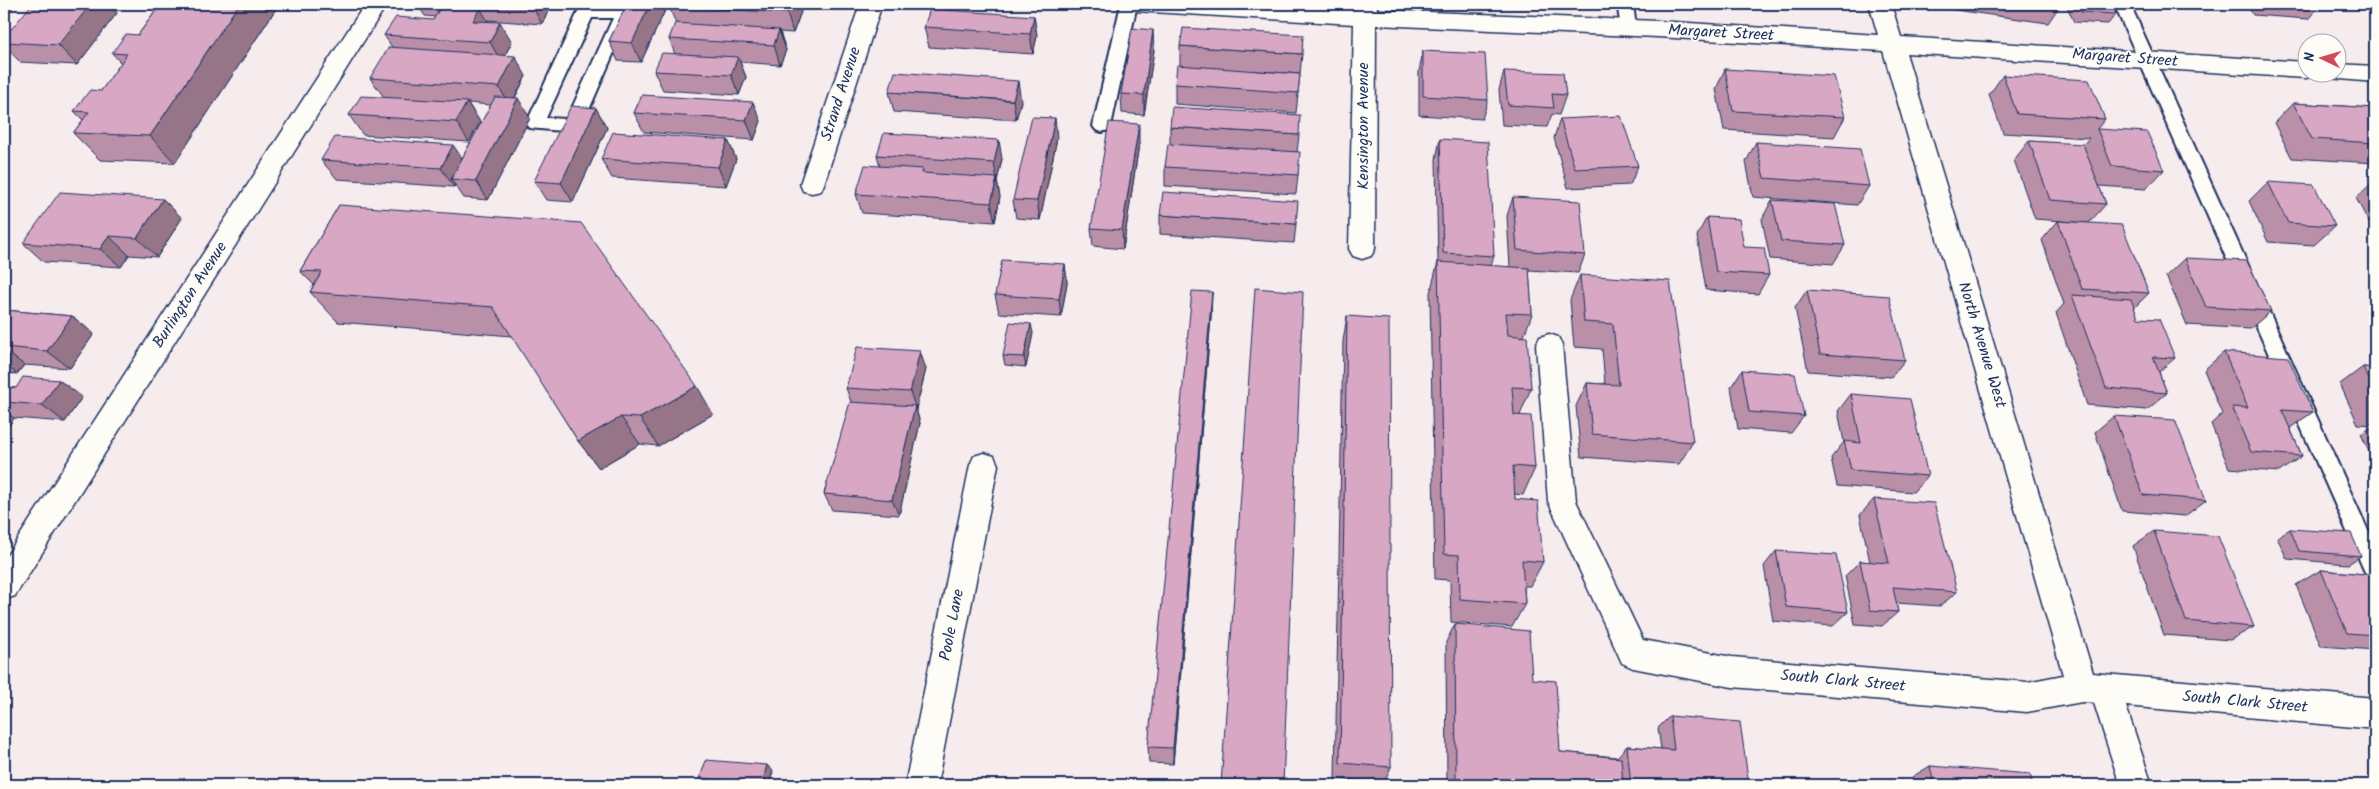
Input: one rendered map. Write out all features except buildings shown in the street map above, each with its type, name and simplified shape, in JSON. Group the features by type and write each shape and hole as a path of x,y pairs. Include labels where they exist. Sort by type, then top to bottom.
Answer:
{"street":[{"name":"Burlington Avenue","path":"9,569 376,4"},
{"name":"Strand Avenue","path":"812,184 871,4"},
{"name":"Margaret Street","path":"1135,4 1366,10 2296,69"},
{"name":"North Avenue West","path":"1880,4 2094,688 2136,785"},
{"name":"Kensington Avenue","path":"1362,249 1366,10"},
{"path":"2346,73 2375,74"},
{"name":"South Clark Street","path":"1550,345 1562,502 1633,653 1732,672 2027,696 2094,688 2375,714"},
{"name":"Poole Lane","path":"921,785 984,465"}],"lane":[{"path":"1102,126 1128,4"},
{"path":"1625,4 1628,28"},
{"path":"2122,4 2375,570"},
{"path":"606,8 623,12 573,126 535,124 586,12 606,8"}]}
